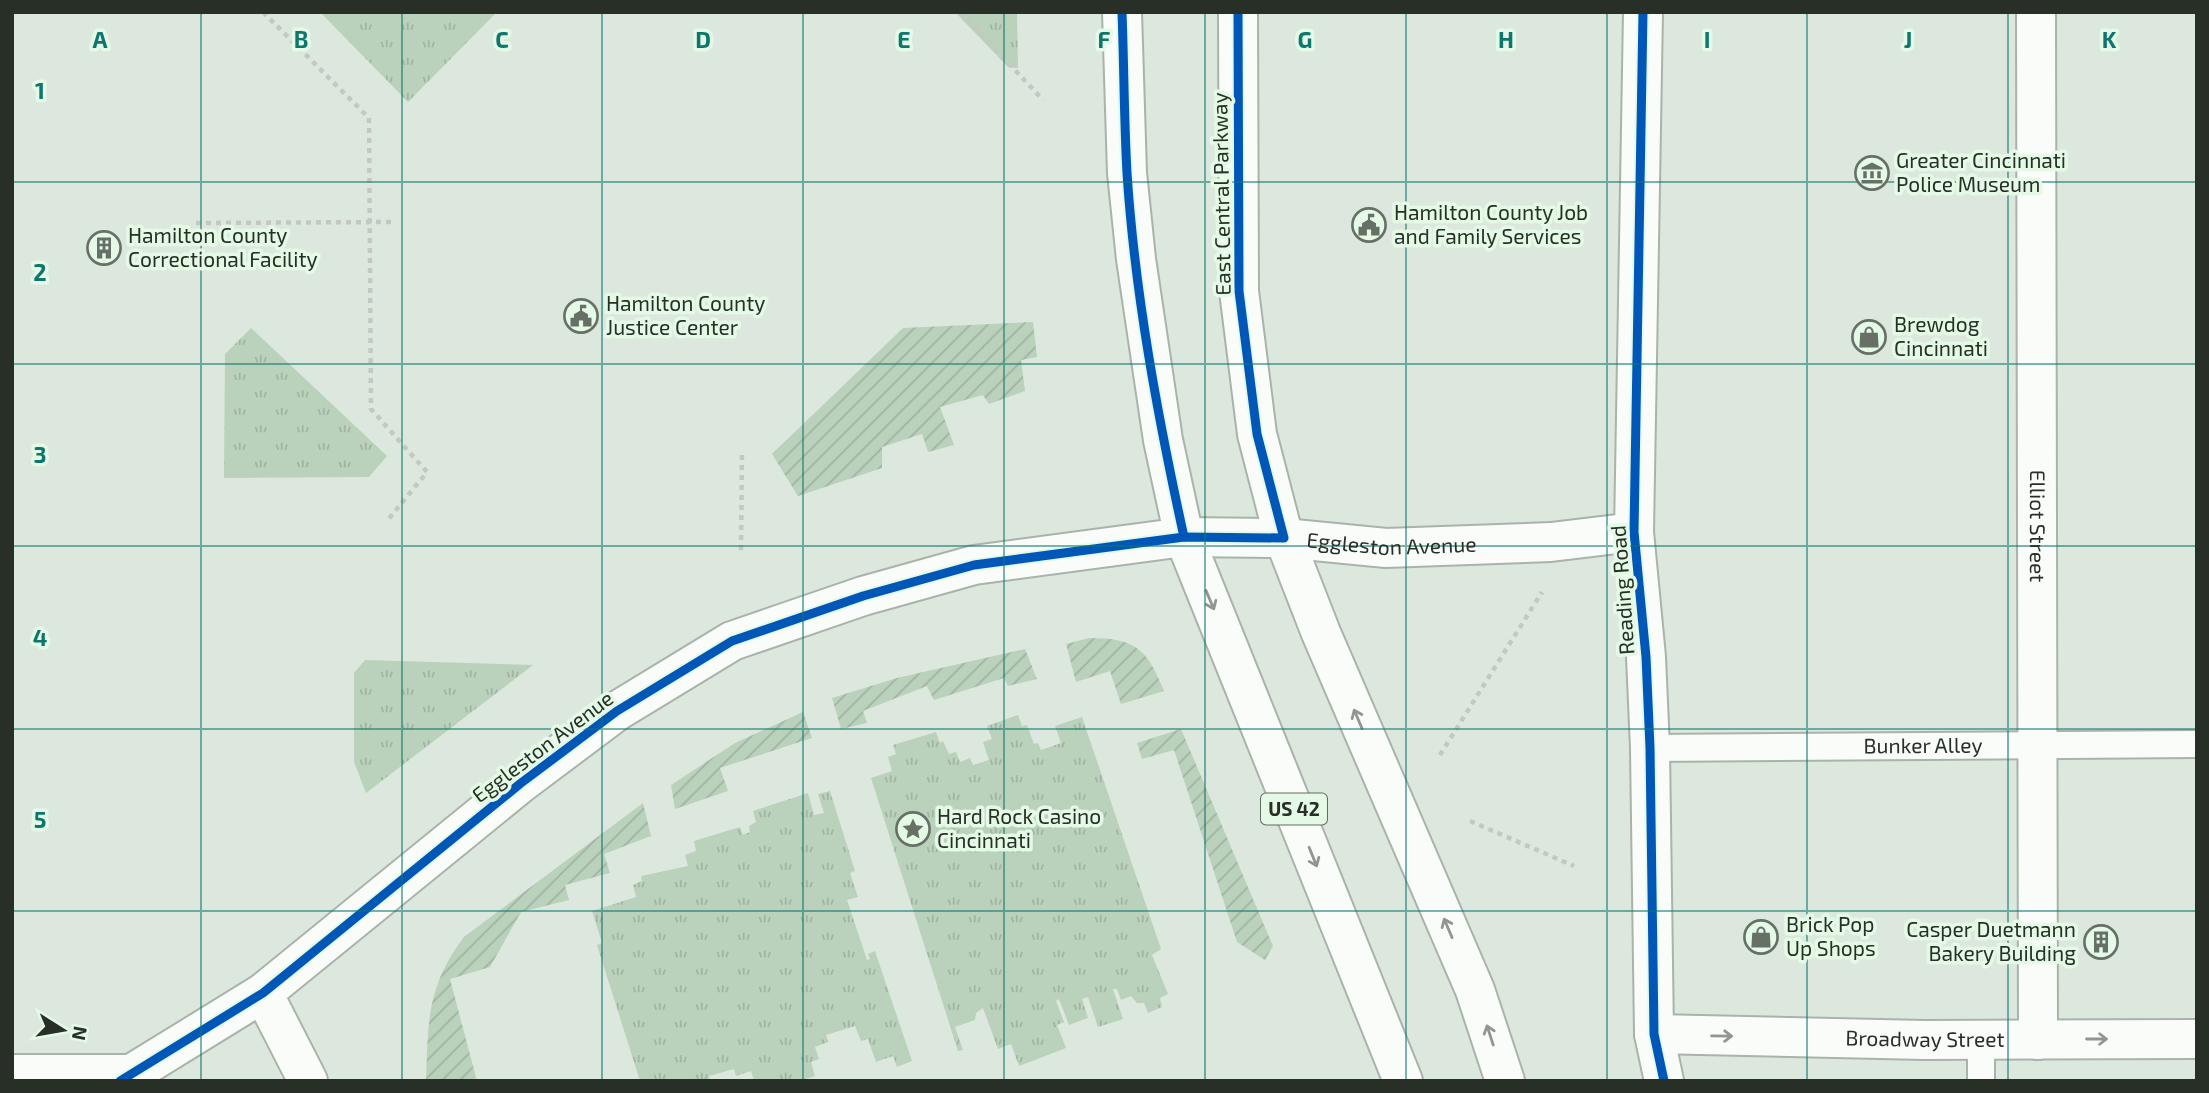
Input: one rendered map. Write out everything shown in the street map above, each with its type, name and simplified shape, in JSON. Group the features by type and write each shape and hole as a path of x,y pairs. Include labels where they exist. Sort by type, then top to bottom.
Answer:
{"main road":[{"name":"US 42","path":"1122,12 1127,173 1136,259 1163,440 1184,537 1403,1081"},
{"name":"East Central Parkway","path":"1238,12 1238,290 1257,434 1284,538"},
{"name":"Reading Road","path":"1643,12 1634,532 1646,657 1650,748 1654,1034 1664,1081"},
{"name":"Elliot Street","path":"2036,12 2038,1040"},
{"name":"Eggleston Avenue","path":"125,1079 263,993 520,783 617,711 732,641 863,596 974,565 1184,537 1284,538 1385,548 1551,542 1634,532"},
{"path":"1284,538 1321,633 1475,990 1505,1081"},
{"path":"263,993 308,1081"},
{"name":"Broadway Street","path":"1654,1034 2038,1040 2197,1039"},
{"path":"12,1074 125,1079"}],"lane":[{"name":"Bunker Alley","path":"1650,748 2197,744"},
{"path":"1981,1039 1981,1081"}],"path":[{"path":"263,12 369,118 371,409 427,472 387,521"},
{"path":"961,12 1043,100"},
{"path":"196,223 393,222"},
{"path":"741,550 742,453"},
{"path":"1440,755 1546,586"},
{"path":"1471,821 1574,866"}],"green space":[{"path":"320,12 497,12 408,102"},
{"path":"955,12 1017,12 1018,68 1008,67"},
{"path":"1033,322 1037,357 1021,360 1025,391 989,404 983,395 940,407 954,445 928,452 922,434 882,447 882,468 798,496 772,454 903,328"},
{"path":"251,328 387,456 369,477 224,478 225,354"},
{"path":"1089,638 1118,640 1138,649 1152,665 1164,691 1121,704 1110,671 1076,682 1066,644"},
{"path":"1025,649 1037,679 1008,686 1004,678 934,700 927,686 863,711 867,723 841,729 832,698 897,678"},
{"path":"365,660 533,665 366,793 354,762 354,673"},
{"path":"803,712 812,738 720,768 728,791 675,809 671,785 735,743"},
{"path":"1018,715 1022,726 1027,725 1034,744 1038,743 1041,750 1061,743 1055,726 1082,717 1161,949 1152,955 1168,994 1160,998 1162,1007 1148,1013 1144,1003 1137,1003 1131,996 1121,1000 1117,989 1113,989 1123,1019 1098,1027 1088,997 1082,999 1088,1018 1069,1025 1059,999 1056,1001 1064,1022 1057,1025 1066,1048 1019,1066 1011,1044 998,1049 983,1008 976,1013 975,1020 955,1027 963,1050 958,1051 871,778 892,771 888,757 896,754 893,745 936,732 940,743 943,741 949,754 956,752 960,762 970,758 973,765 989,760 983,742 992,739 987,726"},
{"path":"1181,729 1273,946 1265,960 1237,942 1174,750 1142,759 1137,743"},
{"path":"830,791 855,871 850,873 858,897 847,900 867,960 870,959 868,954 875,951 912,1061 897,1067 893,1056 876,1062 868,1039 861,1041 855,1026 826,1035 828,1042 815,1047 819,1059 811,1062 815,1076 800,1081 754,1081 751,1071 736,1076 734,1069 709,1076 710,1081 640,1081 597,945 602,943 592,911 636,897 633,885 642,881 641,876 688,866 685,855 696,851 694,841 740,827 743,835 750,832 749,826 756,822 753,811 808,793 814,815 824,813 818,794"},
{"path":"643,803 651,836 604,854 610,873 565,885 569,900 521,912 490,967 450,979 477,1081 426,1081 429,1022 436,988 464,937"}],"cycle path":[{"path":"1122,12 1127,173 1136,265 1157,402 1184,537"},
{"path":"120,1081 263,993 521,783 617,711 732,641 863,596 974,565 1184,537 1284,538 1257,434 1239,291 1238,12"},
{"path":"1643,12 1634,532 1646,657 1650,748 1654,1034 1664,1081"}],"place":[{"name":"Greater Cincinnati Police Museum","path":"1872,173"},
{"name":"Hamilton County Job and Family Services","path":"1369,225"},
{"name":"Hamilton County Correctional Facility","path":"104,248"},
{"name":"Hamilton County Justice Center","path":"581,316"},
{"name":"Brewdog Cincinnati","path":"1869,337"},
{"name":"Hard Rock Casino Cincinnati","path":"913,829"},
{"name":"Brick Pop Up Shops","path":"1761,937"},
{"name":"Casper Duetmann Bakery Building","path":"2101,942"}]}
